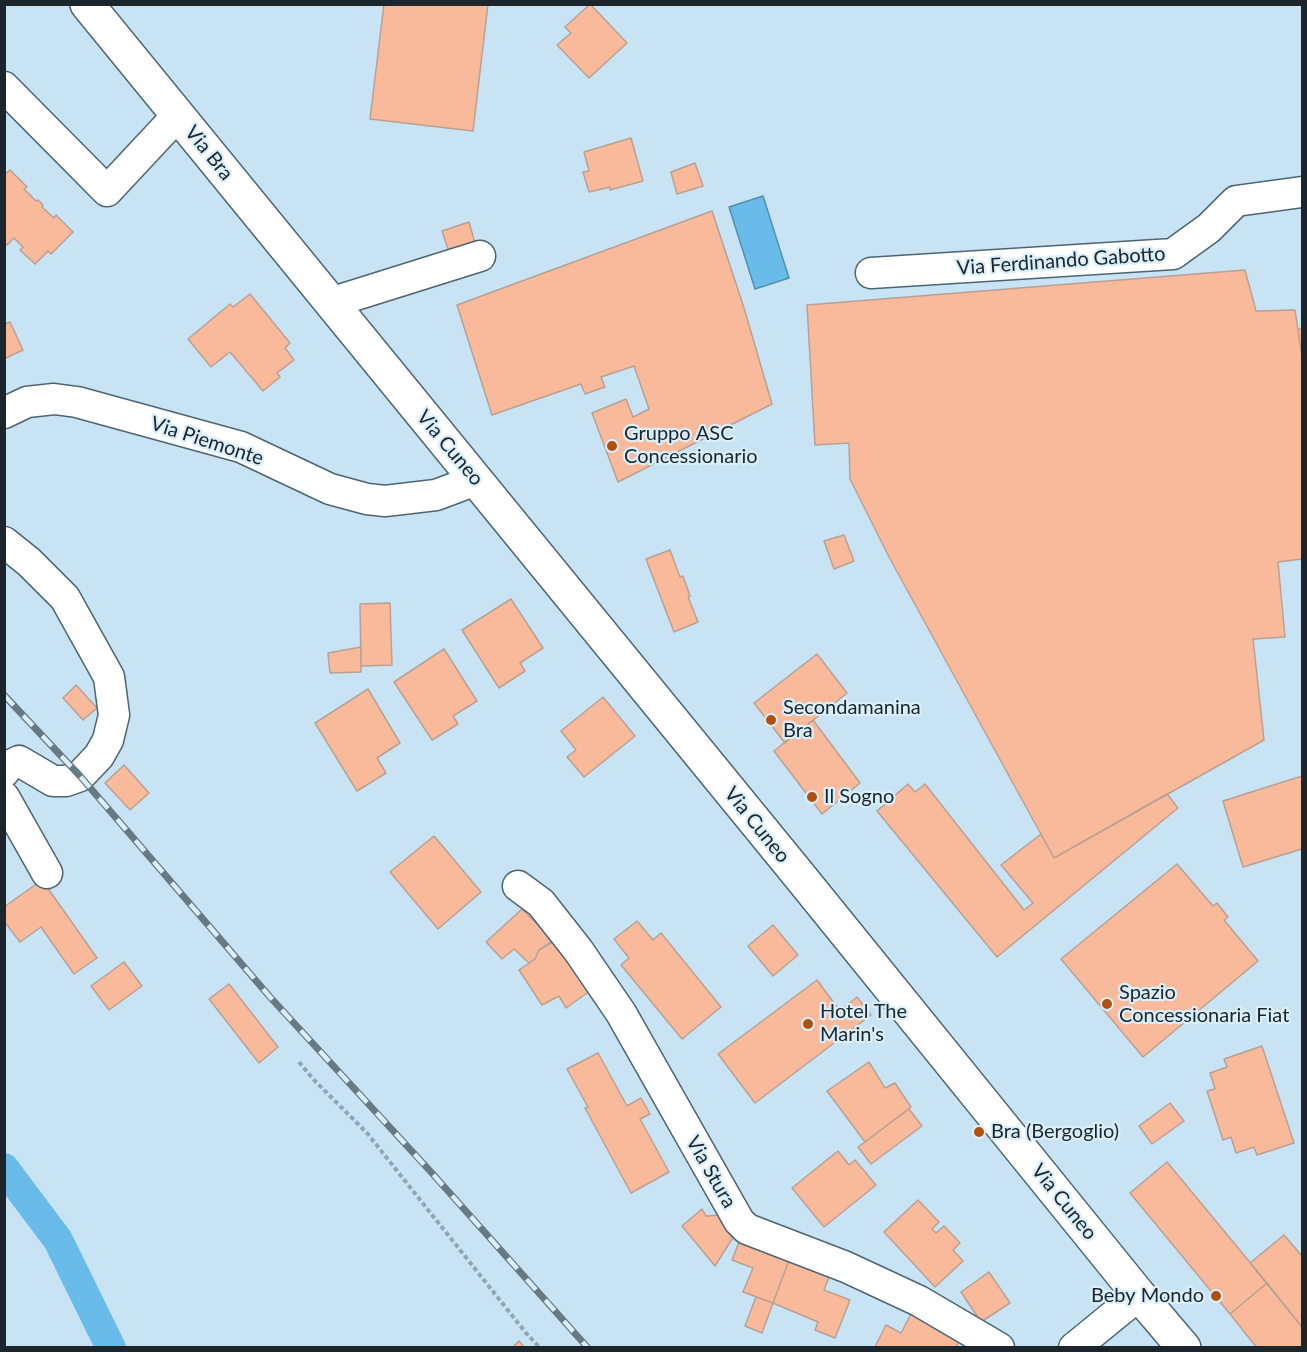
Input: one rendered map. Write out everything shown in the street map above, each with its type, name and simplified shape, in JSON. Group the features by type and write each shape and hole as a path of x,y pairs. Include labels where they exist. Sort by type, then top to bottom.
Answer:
{"main road":[{"name":"Via Bra","path":"87,4 330,303"},
{"name":"Via Cuneo","path":"330,303 1139,1295 1184,1347"}],"street":[{"path":"4,87 107,191 178,115"},
{"name":"Via Ferdinando Gabotto","path":"871,273 1173,254 1209,228 1236,201 1302,192"},
{"path":"330,303 480,256"},
{"name":"Via Piemonte","path":"4,413 27,402 54,399 77,402 241,447 330,489 367,499 385,501 436,495 476,480"},
{"path":"4,542 29,562 65,598 109,677 114,716 108,740 99,756 80,776 66,781 53,781 9,761"},
{"path":"4,797 47,873"},
{"name":"Via Stura","path":"518,886 541,903 578,950 621,1013 739,1221 747,1229 846,1267 919,1301 999,1347"},
{"path":"1074,1347 1139,1295"}],"path":[{"path":"299,1062 367,1133 526,1333 540,1347"}],"water":[{"path":"763,196 789,278 755,289 729,207"}],"building":[{"path":"384,4 488,4 473,131 370,119"},
{"path":"590,4 627,43 589,78 557,45 571,33 565,27"},
{"path":"631,138 643,181 610,190 610,187 589,192 583,172 589,171 584,152"},
{"path":"695,163 703,186 677,194 671,172"},
{"path":"10,170 27,187 24,189 43,205 42,207 54,218 56,215 73,232 51,254 48,251 35,264 20,250 23,247 14,238 7,245 4,243 4,175"},
{"path":"712,211 772,404 618,482 592,413 626,399 633,417 649,409 634,366 601,377 605,387 585,394 581,384 492,415 457,305"},
{"path":"469,222 475,243 449,252 442,231"},
{"path":"1245,270 1256,311 1295,310 1302,357 1302,559 1278,562 1285,637 1253,639 1264,740 1054,858 889,557 850,479 849,443 815,445 807,305"},
{"path":"250,294 290,343 285,348 294,360 277,373 280,377 263,391 230,352 211,367 188,339 230,304 233,307"},
{"path":"10,322 23,350 4,359 4,323"},
{"path":"1298,329 1302,329 1302,357"},
{"path":"844,535 854,561 834,569 824,541"},
{"path":"670,550 680,577 683,576 698,622 674,632 646,559"},
{"path":"511,599 543,648 520,663 525,671 499,688 462,630"},
{"path":"390,603 392,665 361,666 360,604"},
{"path":"361,647 361,672 330,673 328,653"},
{"path":"444,649 477,701 453,716 458,724 432,740 394,682"},
{"path":"817,654 847,693 785,743 754,703"},
{"path":"76,685 97,708 83,720 63,698"},
{"path":"368,689 400,743 377,758 386,773 357,791 315,723"},
{"path":"603,697 635,736 584,777 567,757 576,750 561,731"},
{"path":"813,720 860,783 822,814 774,751"},
{"path":"124,765 149,793 130,810 105,783"},
{"path":"1302,776 1302,849 1243,867 1223,801"},
{"path":"908,784 915,792 925,784 1024,910 1033,903 1001,865 1041,834 1054,858 1167,794 1178,808 997,957 877,811"},
{"path":"434,836 481,892 438,929 390,872"},
{"path":"1177,864 1213,906 1217,903 1228,917 1224,920 1258,961 1143,1057 1061,959"},
{"path":"42,880 97,958 74,974 41,927 20,942 4,921 4,907"},
{"path":"522,909 554,941 539,950 535,959 529,963 514,949 502,959 486,942"},
{"path":"637,921 653,940 661,933 721,1007 682,1039 621,965 629,958 614,939"},
{"path":"773,925 798,955 773,976 748,946"},
{"path":"559,937 594,988 566,1008 559,996 542,1005 519,970 535,959 539,950"},
{"path":"124,962 142,986 109,1010 91,986"},
{"path":"817,980 840,1011 857,997 871,1015 755,1103 718,1054"},
{"path":"229,984 278,1047 259,1063 209,999"},
{"path":"1262,1046 1294,1143 1257,1155 1254,1147 1236,1153 1231,1137 1223,1140 1207,1091 1215,1089 1210,1073 1227,1067 1224,1059"},
{"path":"598,1053 627,1106 641,1098 650,1114 640,1119 669,1172 631,1193 585,1108 588,1107 567,1069"},
{"path":"869,1062 885,1088 895,1083 911,1107 865,1142 827,1091"},
{"path":"1170,1103 1184,1121 1152,1144 1139,1126"},
{"path":"909,1109 922,1126 871,1164 858,1147"},
{"path":"838,1151 849,1165 855,1160 876,1185 824,1227 792,1188"},
{"path":"1167,1162 1267,1283 1230,1314 1130,1193"},
{"path":"918,1200 939,1222 932,1229 936,1233 944,1226 960,1243 953,1250 963,1261 935,1287 884,1232"},
{"path":"702,1209 706,1216 720,1215 735,1234 715,1266 682,1226"},
{"path":"1284,1235 1302,1256 1302,1327 1250,1263"},
{"path":"741,1237 791,1255 773,1303 743,1292 753,1268 732,1260"},
{"path":"791,1255 832,1270 824,1290 850,1300 835,1338 815,1330 818,1322 773,1303"},
{"path":"989,1272 1010,1303 981,1322 961,1292"},
{"path":"1267,1283 1302,1327 1302,1348 1257,1348 1230,1314"},
{"path":"756,1297 773,1303 762,1333 745,1326"},
{"path":"911,1314 960,1340 956,1348 875,1347 886,1325 901,1333"},
{"path":"519,1341 525,1348 512,1348"}],"waterway":[{"path":"4,1168 58,1240 111,1348"}],"railway":[{"path":"4,695 80,776 270,997 431,1172 588,1348"}],"place":[{"name":"Gruppo ASC Concessionario","path":"612,446"},
{"name":"Secondamanina Bra","path":"771,720"},
{"name":"Il Sogno","path":"812,797"},
{"name":"Spazio Concessionaria Fiat","path":"1107,1004"},
{"name":"Hotel The Marin's","path":"808,1024"},
{"name":"Bra (Bergoglio)","path":"979,1132"},
{"name":"Beby Mondo","path":"1216,1296"}]}
